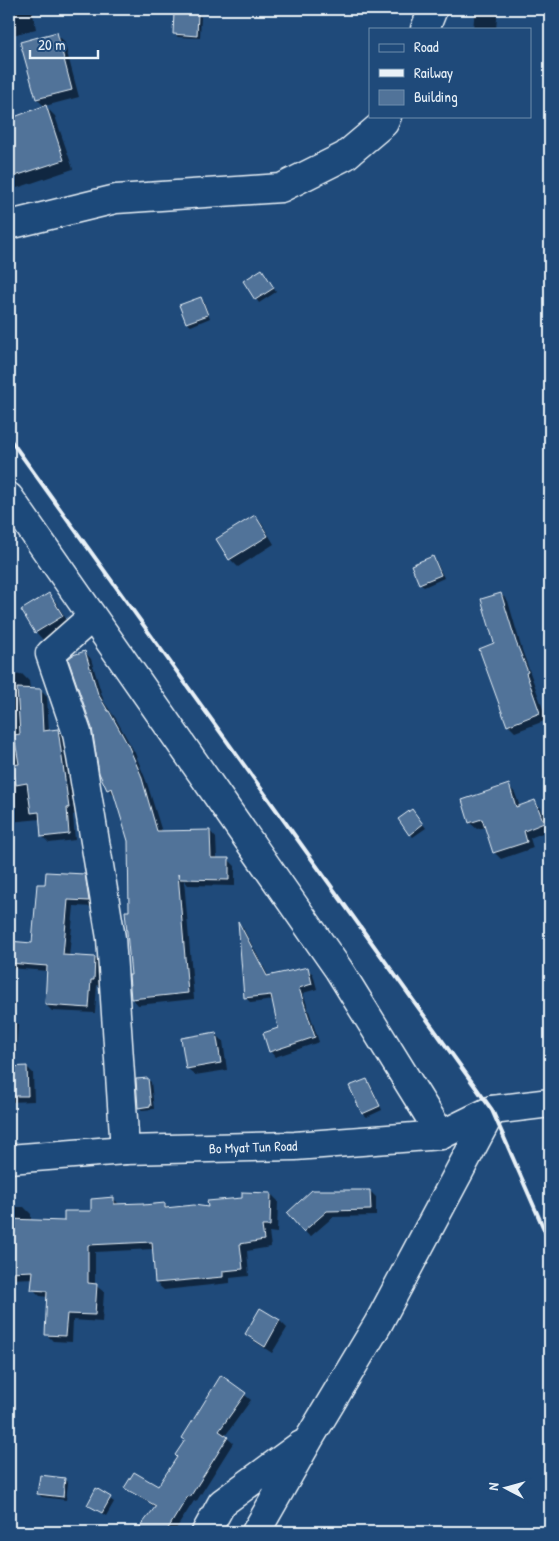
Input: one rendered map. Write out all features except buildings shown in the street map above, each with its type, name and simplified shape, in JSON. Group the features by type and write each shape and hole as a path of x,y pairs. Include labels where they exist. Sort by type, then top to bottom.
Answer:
{"street":[{"path":"425,28 433,9"},
{"path":"9,224 116,199 281,188 345,156 384,123 386,118"},
{"path":"9,497 339,970 441,1135"},
{"path":"92,617 50,654 78,733 111,938 125,1150"},
{"name":"Bo Myat Tun Road","path":"9,1159 125,1150 295,1146 441,1135 492,1110 550,1103"},
{"path":"256,1532 378,1324 492,1110"},
{"path":"206,1532 222,1503 309,1439"}],"railway":[{"path":"9,438 492,1110 550,1243"}]}
